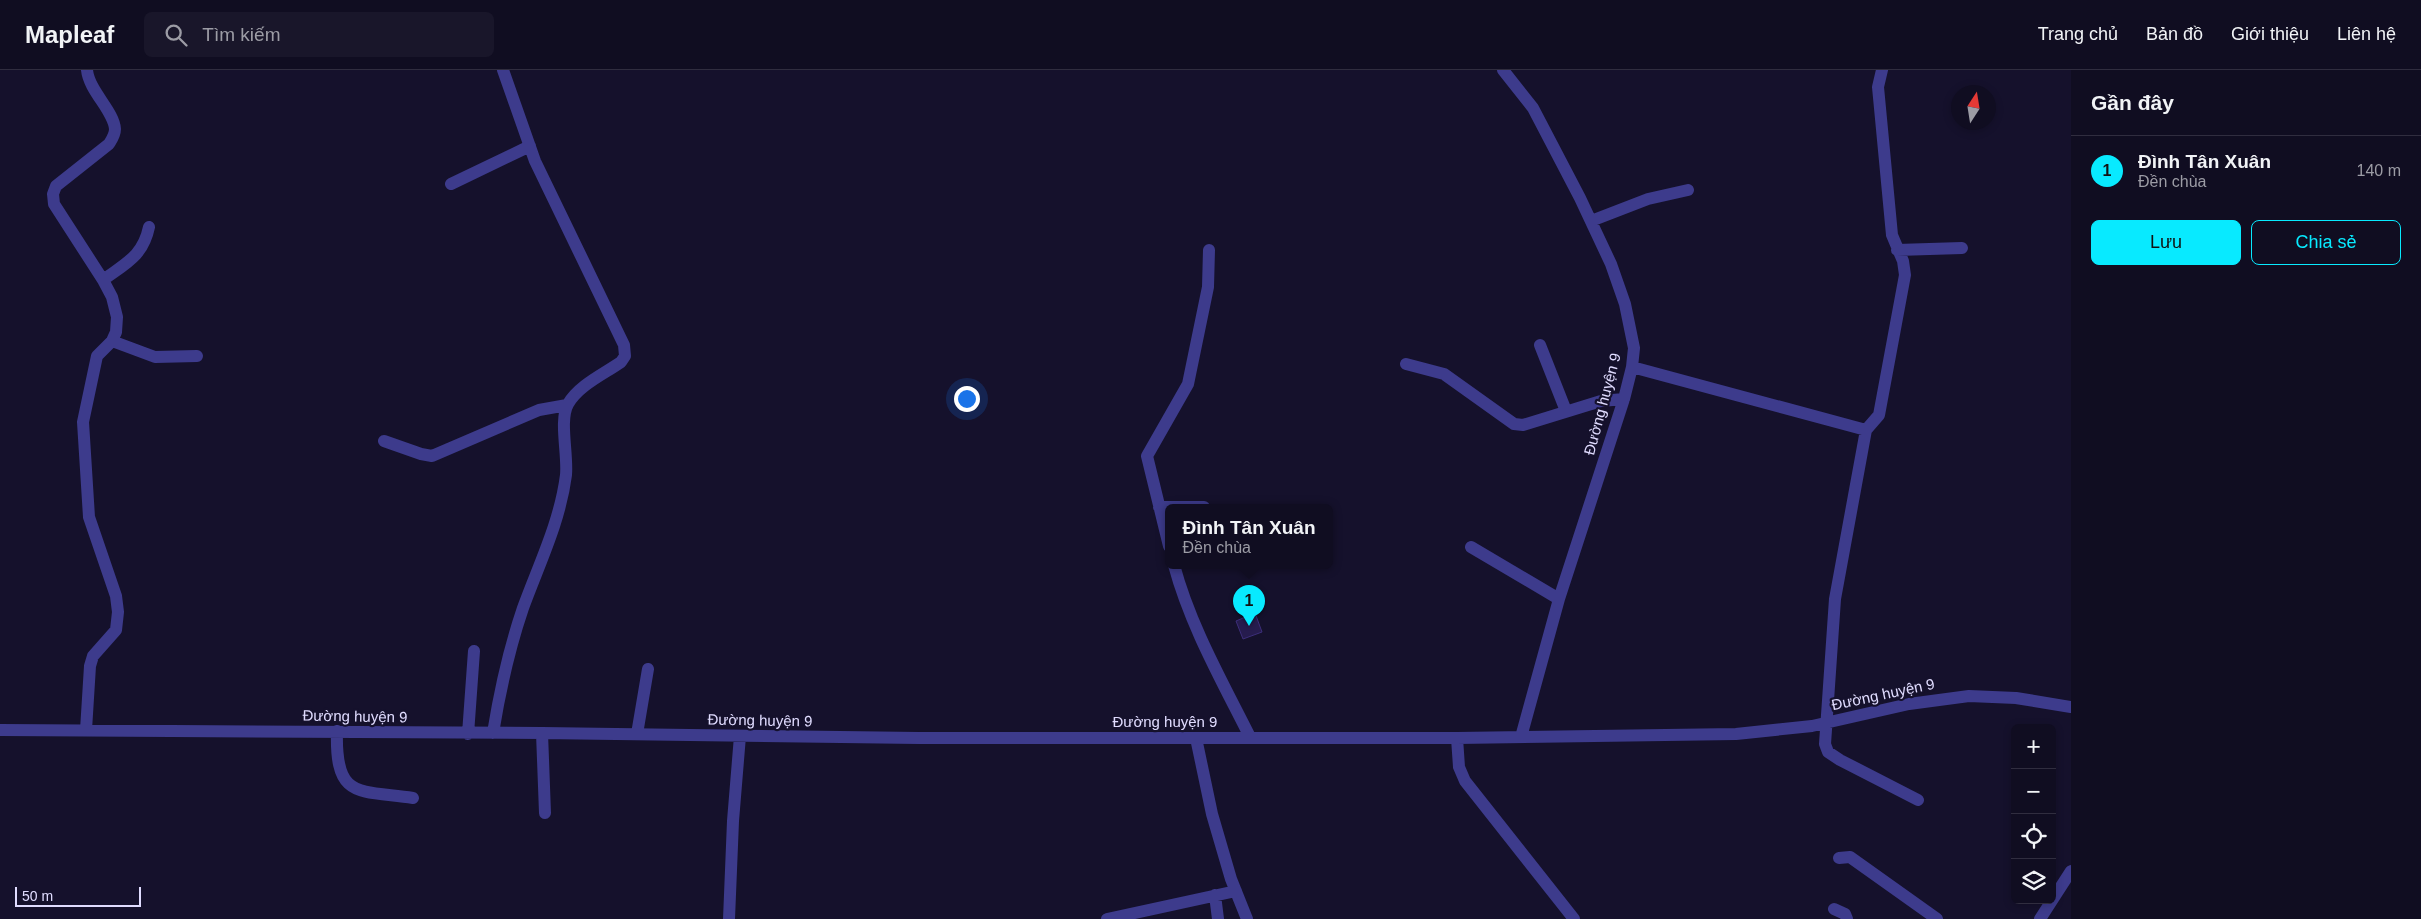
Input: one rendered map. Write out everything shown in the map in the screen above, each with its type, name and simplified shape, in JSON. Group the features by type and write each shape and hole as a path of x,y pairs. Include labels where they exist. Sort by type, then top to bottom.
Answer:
{"street":[{"path":"86,730 90,666 93,656 116,630 118,612 116,596 90,517 83,422 97,356 112,341 116,332 117,317 112,298 104,280 54,204 53,194 56,186 109,144 114,136 114,124 88,79 87,70"},
{"path":"493,733 504,671 523,608 547,548 562,499 567,452 564,416 567,405 576,393 621,362 624,356 624,345 530,146 503,70"},
{"name":"Đường huyện 9","path":"1503,70 1533,108 1591,221 1611,264 1625,304 1634,348 1632,368 1624,399 1559,599 1521,737"},
{"path":"1882,70 1878,87 1892,235 1903,261 1905,275 1880,415 1866,430 1836,598 1825,744 1828,752 1840,760 1918,800"},
{"path":"451,184 530,146"},
{"path":"1591,221 1648,199 1688,190"},
{"path":"104,280 141,250 146,241 149,227"},
{"path":"1897,250 1962,248"},
{"path":"1165,530 1147,456 1188,384 1208,287 1209,250"},
{"path":"112,341 155,357 197,356"},
{"path":"1540,344 1566,411"},
{"path":"1406,364 1444,374 1514,424 1523,425 1601,401 1624,399"},
{"path":"1632,368 1866,430"},
{"path":"384,441 432,456 539,410 567,405"},
{"path":"1159,506 1165,506"},
{"path":"1471,547 1559,599"},
{"path":"1175,569 1180,588 1205,649 1250,737"},
{"path":"468,734 474,651"},
{"path":"638,734 648,668"},
{"name":"Đường huyện 9","path":"0,730 468,734 542,732 740,736 1457,738 1736,734 1826,722 1950,697 2008,697 2071,708"},
{"path":"337,732 339,766 344,780 350,786 362,791 413,798"},
{"path":"542,732 545,813"},
{"path":"729,919 733,821 740,736"},
{"path":"1196,738 1212,814 1236,890 1248,919"},
{"path":"1457,738 1460,767 1464,781 1574,919"},
{"path":"1839,858 1850,858 1937,919"},
{"path":"2040,919 2071,870"},
{"path":"1107,919 1236,890"},
{"path":"1215,895 1218,919"},
{"path":"1834,909 1845,914 1847,919"}],"building":[{"path":"1255,613 1262,632 1243,639 1236,621"}],"place":[{"name":"Đình Tân Xuân","path":"1249,626"}]}
